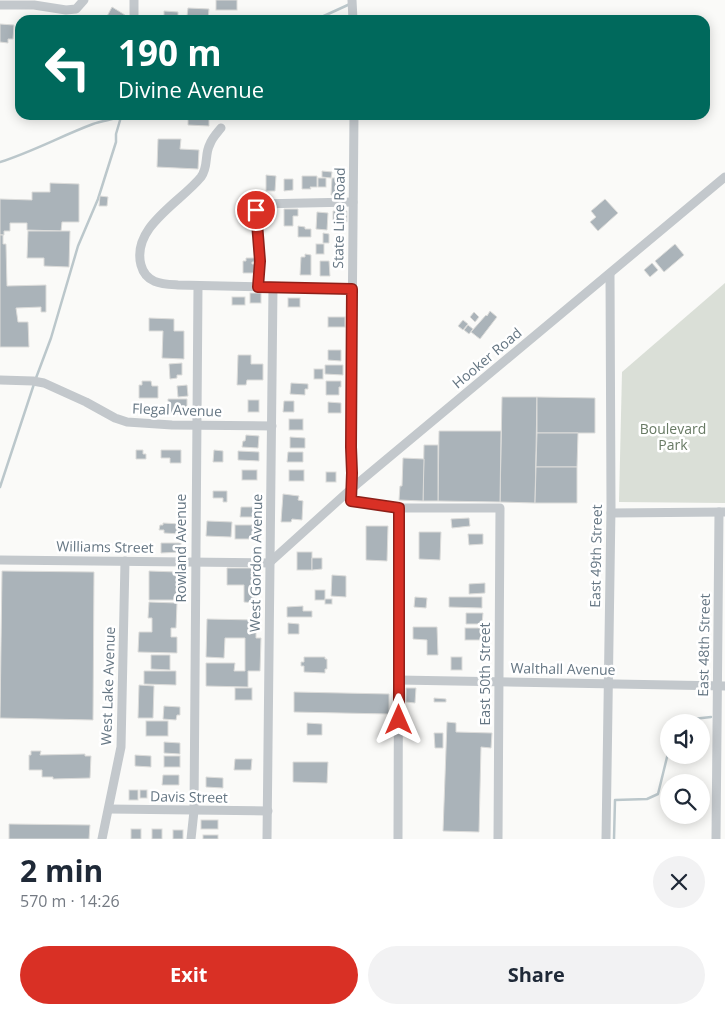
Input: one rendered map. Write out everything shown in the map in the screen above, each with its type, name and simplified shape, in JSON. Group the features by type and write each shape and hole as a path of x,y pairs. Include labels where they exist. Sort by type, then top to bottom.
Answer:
{"street":[{"path":"0,5 34,5 66,10 76,9 84,0"},
{"path":"134,0 134,15"},
{"path":"352,0 353,15"},
{"name":"State Line Road","path":"354,120 351,501 399,508"},
{"path":"221,128 210,142 206,170 179,200 163,212 141,243 141,265 151,280 159,284 198,286 352,289"},
{"name":"Hooker Road","path":"269,563 351,489 725,177"},
{"path":"258,287 260,261 256,210 258,204 353,202"},
{"name":"East 49th Street","path":"606,839 611,513 610,274"},
{"name":"Rowland Avenue","path":"191,839 194,811 198,286"},
{"name":"West Gordon Avenue","path":"267,839 273,287"},
{"name":"Flegal Avenue","path":"0,380 44,383 127,422 196,426 272,426"},
{"path":"398,839 400,680 399,508"},
{"name":"East 50th Street","path":"399,508 500,508 498,839"},
{"path":"611,513 722,512"},
{"name":"East 48th Street","path":"716,839 721,686 722,512"},
{"name":"Williams Street","path":"0,560 269,563"},
{"name":"West Lake Avenue","path":"102,839 117,773 122,731 125,562"},
{"name":"Walthall Avenue","path":"400,680 721,686"},
{"name":"Davis Street","path":"109,809 268,812"}],"green space":[{"name":"Boulevard Park","path":"725,283 725,503 619,502 622,372"}],"building":[{"path":"216,0 237,0 237,10 216,10"},
{"path":"112,7 125,15 108,15"},
{"path":"188,8 209,9 208,15 187,15"},
{"path":"164,11 178,12 178,15 164,15"},
{"path":"0,24 14,25 13,39 8,39 8,43 0,42"},
{"path":"188,120 209,120 209,126 188,125"},
{"path":"158,139 181,139 180,149 199,150 198,169 157,167"},
{"path":"322,171 332,172 331,178 322,177"},
{"path":"266,175 276,176 275,191 266,191"},
{"path":"302,176 317,176 317,187 302,189"},
{"path":"318,178 326,178 326,187 318,187"},
{"path":"332,178 337,178 337,181 345,181 344,195 331,195"},
{"path":"284,179 293,179 293,190 284,191"},
{"path":"50,183 79,184 79,222 62,222 61,231 27,230 27,223 10,223 10,231 4,231 4,235 0,235 0,199 32,200 32,192 50,192"},
{"path":"100,196 108,197 107,206 99,206"},
{"path":"605,199 618,213 598,231 590,222 596,217 591,211"},
{"path":"284,209 298,209 298,216 293,216 293,226 284,226"},
{"path":"333,211 347,211 347,222 333,221"},
{"path":"317,212 328,213 327,230 316,229"},
{"path":"298,226 311,229 311,237 298,237"},
{"path":"28,231 70,231 69,267 44,266 44,258 27,258"},
{"path":"323,233 329,234 329,243 323,243"},
{"path":"0,235 3,235 3,244 6,244 7,286 46,285 46,312 41,312 41,307 16,308 18,322 28,322 29,347 0,347"},
{"path":"316,244 324,244 324,254 316,254"},
{"path":"675,244 684,255 664,272 655,261"},
{"path":"305,254 311,255 311,275 300,275 301,257 305,257"},
{"path":"246,258 256,258 256,262 252,262 252,264 256,264 255,273 243,273 243,261 246,261"},
{"path":"320,261 329,261 330,276 320,276"},
{"path":"652,263 658,270 650,277 644,270"},
{"path":"250,293 261,293 261,303 250,303"},
{"path":"232,297 245,297 245,305 232,305"},
{"path":"288,298 300,298 300,307 288,307"},
{"path":"490,311 497,317 480,339 471,332"},
{"path":"474,312 479,317 475,322 470,317"},
{"path":"328,317 345,317 345,327 328,327"},
{"path":"149,318 174,319 174,331 184,331 184,359 162,358 163,331 149,331"},
{"path":"463,320 468,324 463,330 458,326"},
{"path":"468,325 473,329 469,334 464,330"},
{"path":"328,350 341,350 341,361 328,360"},
{"path":"238,355 251,355 251,364 263,364 263,380 247,380 246,385 237,385"},
{"path":"182,363 182,375 177,375 177,378 170,379 169,364"},
{"path":"325,365 343,365 343,375 325,374"},
{"path":"314,369 323,369 323,379 314,379"},
{"path":"142,381 151,381 152,386 158,386 158,398 139,398 139,385 142,385"},
{"path":"326,381 341,381 339,395 326,395"},
{"path":"291,383 308,384 308,389 305,389 305,395 290,394"},
{"path":"187,385 188,396 178,397 177,386"},
{"path":"502,397 537,397 535,503 500,502"},
{"path":"537,397 595,398 595,433 537,433"},
{"path":"168,399 187,399 187,407 192,407 192,414 168,414"},
{"path":"248,400 259,400 259,412 248,412"},
{"path":"284,401 294,401 294,412 283,412"},
{"path":"328,402 341,403 341,413 328,413"},
{"path":"289,419 303,419 303,430 289,430"},
{"path":"439,431 501,431 500,502 438,501"},
{"path":"537,433 578,433 577,467 536,467"},
{"path":"246,435 259,436 258,448 242,447"},
{"path":"290,437 305,438 305,448 290,448"},
{"path":"424,445 438,445 438,501 423,501"},
{"path":"136,450 143,450 143,454 146,454 146,459 136,459"},
{"path":"161,450 181,450 181,463 170,463 170,458 161,458"},
{"path":"214,450 223,451 223,462 213,462"},
{"path":"238,451 259,452 259,461 238,460"},
{"path":"288,452 303,452 303,462 287,462"},
{"path":"403,458 424,459 423,501 399,500 400,486 402,486"},
{"path":"536,467 577,467 577,503 535,503"},
{"path":"242,470 257,470 257,480 242,480"},
{"path":"289,470 304,470 304,481 289,481"},
{"path":"326,472 336,472 336,482 326,482"},
{"path":"213,491 227,491 227,502 223,502 223,498 213,498"},
{"path":"283,494 299,496 298,500 303,501 302,520 292,519 291,522 281,522"},
{"path":"241,507 257,507 257,517 240,517"},
{"path":"469,518 470,526 452,528 451,519"},
{"path":"207,521 232,522 231,537 206,536"},
{"path":"163,523 181,524 181,534 164,533 164,530 159,530 160,525 163,525"},
{"path":"235,525 256,525 256,539 235,539"},
{"path":"366,526 388,526 387,561 366,560"},
{"path":"419,532 441,532 440,560 419,559"},
{"path":"468,534 483,534 483,544 469,545"},
{"path":"161,543 181,543 181,552 161,553"},
{"path":"297,552 312,552 312,570 297,570"},
{"path":"312,558 322,558 322,569 312,570"},
{"path":"227,568 255,568 255,603 244,602 244,585 227,585"},
{"path":"2,571 94,572 93,720 0,718"},
{"path":"149,571 177,572 177,600 149,600"},
{"path":"332,575 346,576 346,597 331,596"},
{"path":"485,583 485,593 469,594 469,584"},
{"path":"315,590 325,590 325,600 315,600"},
{"path":"415,597 427,598 426,608 414,607"},
{"path":"449,597 482,597 482,608 449,607"},
{"path":"325,599 332,599 332,604 325,604"},
{"path":"149,602 177,603 176,628 171,628 171,637 177,637 177,653 138,652 139,632 152,632 152,618 148,618"},
{"path":"303,606 303,611 312,611 312,617 287,617 287,607"},
{"path":"466,613 483,613 482,624 466,624"},
{"path":"207,619 256,620 256,638 261,638 260,671 248,671 248,687 206,686 206,663 235,663 234,671 245,671 245,638 225,638 224,658 206,657"},
{"path":"288,623 299,624 299,634 288,634"},
{"path":"413,627 437,627 438,655 427,655 427,640 413,639"},
{"path":"465,628 485,628 485,640 465,640"},
{"path":"151,655 170,655 170,670 151,669"},
{"path":"304,657 325,657 327,659 327,669 325,669 325,673 304,672 304,666 301,666 301,662 304,662"},
{"path":"451,657 462,657 462,670 451,670"},
{"path":"144,671 176,671 176,685 144,684"},
{"path":"139,685 154,686 153,718 138,718"},
{"path":"235,688 252,688 252,700 235,700"},
{"path":"406,688 416,688 415,703 406,702"},
{"path":"294,692 389,694 389,714 294,712"},
{"path":"434,698 446,699 446,702 434,702"},
{"path":"164,706 180,707 180,715 177,715 176,720 163,719"},
{"path":"146,721 168,721 168,736 146,736"},
{"path":"447,722 456,723 456,732 492,733 491,748 481,747 479,832 443,831"},
{"path":"307,723 322,724 322,735 307,735"},
{"path":"434,733 443,733 443,748 435,748"},
{"path":"164,742 180,743 180,754 164,753"},
{"path":"31,751 41,751 40,755 85,754 85,756 91,756 90,778 53,779 53,777 42,777 42,770 29,770 29,755 31,755"},
{"path":"135,755 151,756 151,767 135,766"},
{"path":"164,756 180,756 180,767 164,767"},
{"path":"235,759 252,759 251,770 234,770"},
{"path":"293,762 328,762 327,783 293,782"},
{"path":"163,775 179,775 179,785 162,785"},
{"path":"206,777 223,778 223,788 206,787"},
{"path":"129,790 138,790 138,800 129,800"},
{"path":"140,790 147,790 147,798 140,798"},
{"path":"201,820 218,820 218,829 201,829"},
{"path":"9,824 90,825 89,839 9,839"},
{"path":"131,829 141,829 141,839 131,839"},
{"path":"152,829 162,829 162,839 152,839"},
{"path":"173,830 183,830 183,839 173,839"},
{"path":"203,835 218,835 218,839 203,839"}],"waterway":[{"path":"326,15 350,4"},
{"path":"0,162 24,154 93,124 109,120"},
{"path":"36,378 51,338 78,246 98,199 116,142 120,120"},
{"path":"0,487 34,384"},
{"path":"614,839 615,800 647,799 658,794 665,764"}],"route":[{"path":"256,210 260,261 258,287 352,289 351,501 399,508 399,720"}]}
